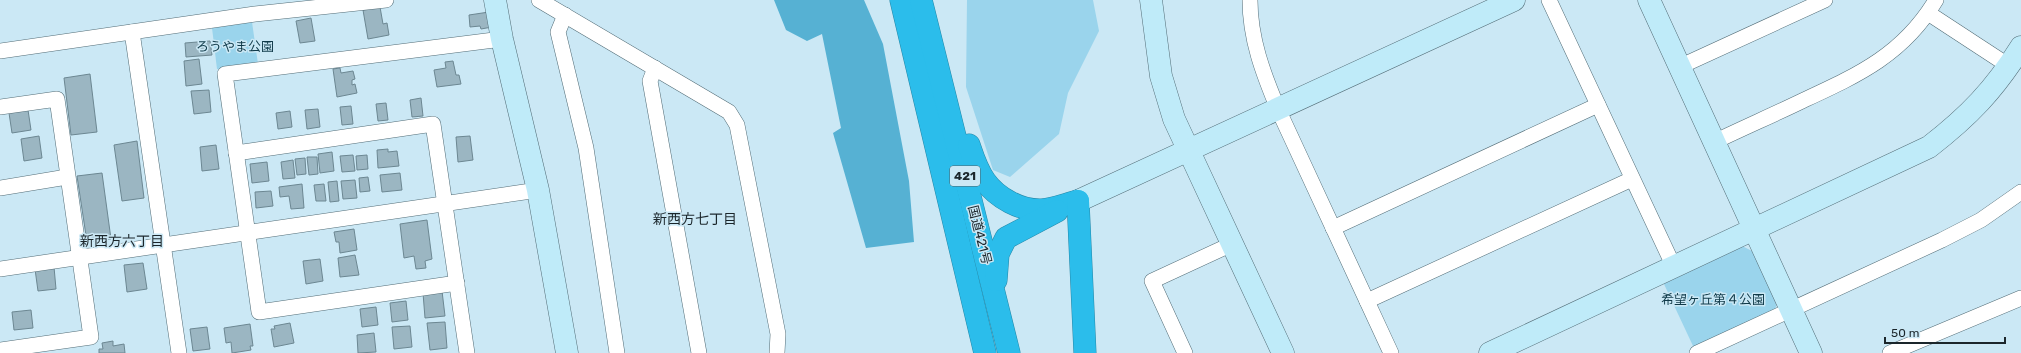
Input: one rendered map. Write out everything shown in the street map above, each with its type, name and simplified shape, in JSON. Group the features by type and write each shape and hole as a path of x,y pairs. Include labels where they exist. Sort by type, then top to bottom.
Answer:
{"highway":[{"name":"国道421号","path":"901,0 985,353"},
{"name":"国道421号","path":"921,0 1010,353"},
{"path":"932,46 954,96 978,169 993,190 1010,201 1030,209 1052,208 1078,201"},
{"path":"995,294 998,254 1006,238 1078,201"},
{"path":"1078,201 1085,353"},
{"path":"969,289 971,348 969,353"}],"street":[{"path":"0,52 254,14 386,0"},
{"path":"538,0 730,112 737,125 778,334 777,353"},
{"path":"1152,0 1157,52 1163,82 1174,119 1283,353"},
{"path":"1250,0 1253,38 1264,74 1278,109 1390,353"},
{"path":"1078,201 1514,0"},
{"path":"1549,0 1674,267"},
{"path":"1649,0 1811,353"},
{"path":"1679,67 1825,0"},
{"path":"1714,142 1853,78 1876,64 1906,40 1928,13 1936,0"},
{"path":"498,2 502,39 538,190 567,353"},
{"path":"1928,13 2009,66"},
{"path":"565,15 558,32 586,148 617,353"},
{"path":"132,32 179,353"},
{"path":"457,283 259,312 225,74 502,39"},
{"path":"1490,353 1513,348 1674,267 1929,147 1975,108 2001,79 2021,47"},
{"path":"655,68 650,81 699,353"},
{"path":"0,107 57,98 91,337 0,350"},
{"path":"1333,228 1598,105"},
{"path":"236,153 433,124 467,353"},
{"path":"0,188 68,177"},
{"path":"1367,301 1632,178"},
{"path":"0,268 538,190"},
{"path":"1697,353 1964,229 1981,220 2021,192"},
{"path":"1185,353 1152,282 1232,244"},
{"path":"1890,353 2021,298"}],"green space":[{"path":"967,0 1093,0 1099,31 1068,93 1059,134 1010,177 993,170 966,87"},
{"name":"ろうやま公園","path":"252,22 258,64 217,69 212,28"},
{"name":"希望ヶ丘第４公園","path":"1742,246 1752,251 1777,303 1775,310 1694,348 1663,282"}],"shaded area":[{"path":"774,0 864,0 883,44 909,181 914,242 866,248 833,133 841,128 822,34 807,41 786,30"}],"building":[{"path":"380,7 383,24 387,23 389,35 368,39 363,10"},
{"path":"489,12 492,27 481,29 480,26 470,27 469,15"},
{"path":"311,18 315,41 300,43 296,21"},
{"path":"210,41 212,55 186,57 185,43"},
{"path":"199,59 202,84 186,86 184,61"},
{"path":"453,61 456,75 459,75 461,84 437,87 434,70 446,68 445,62"},
{"path":"340,68 341,73 353,71 355,79 352,80 352,85 355,84 357,93 337,97 333,69"},
{"path":"90,74 97,132 71,135 64,78"},
{"path":"209,90 211,112 194,114 191,91"},
{"path":"421,98 423,116 412,117 410,100"},
{"path":"386,103 388,120 378,121 376,104"},
{"path":"351,106 353,124 342,125 340,107"},
{"path":"318,109 320,127 307,129 305,110"},
{"path":"28,110 31,130 12,133 9,113"},
{"path":"290,111 292,127 278,129 276,113"},
{"path":"39,136 42,158 24,161 21,139"},
{"path":"470,136 473,160 458,162 456,137"},
{"path":"137,141 144,198 122,201 114,145"},
{"path":"216,145 219,169 202,171 200,147"},
{"path":"388,149 388,152 397,151 399,166 378,168 377,150"},
{"path":"332,152 334,171 320,173 318,154"},
{"path":"353,155 355,171 342,172 340,156"},
{"path":"367,155 368,169 357,170 356,156"},
{"path":"307,157 317,157 318,174 309,175"},
{"path":"305,158 306,174 297,175 295,159"},
{"path":"293,160 295,178 283,179 281,162"},
{"path":"267,162 269,181 252,183 250,164"},
{"path":"102,173 111,239 87,242 77,176"},
{"path":"400,173 402,190 382,192 380,175"},
{"path":"368,177 370,191 360,192 359,178"},
{"path":"355,180 357,198 343,199 341,181"},
{"path":"337,181 339,201 330,202 328,182"},
{"path":"302,184 304,208 291,209 289,196 280,197 279,187"},
{"path":"324,184 326,201 316,201 314,185"},
{"path":"271,191 273,206 256,208 255,192"},
{"path":"427,220 432,259 425,261 426,268 416,269 414,256 404,258 400,224"},
{"path":"354,229 357,250 340,253 339,242 336,242 334,232"},
{"path":"355,255 359,275 340,277 338,258"},
{"path":"320,259 323,281 306,284 303,261"},
{"path":"143,263 147,289 127,292 124,265"},
{"path":"54,267 56,289 38,291 35,269"},
{"path":"442,291 445,316 425,318 423,293"},
{"path":"406,301 408,320 392,322 390,303"},
{"path":"376,307 378,325 362,327 360,309"},
{"path":"31,310 33,328 14,330 12,312"},
{"path":"445,322 447,348 430,350 427,323"},
{"path":"290,323 294,343 274,347 271,329 275,329 274,326"},
{"path":"250,324 253,346 250,346 251,350 232,353 231,342 226,343 224,328"},
{"path":"410,326 412,347 394,349 392,327"},
{"path":"207,327 210,349 193,351 190,329"},
{"path":"374,333 376,352 358,353 357,335"},
{"path":"113,341 113,346 124,344 125,353 99,353 99,349 103,349 102,343"}],"district":[{"name":"新西方七丁目","path":"695,219"},
{"name":"新西方六丁目","path":"122,241"}]}
